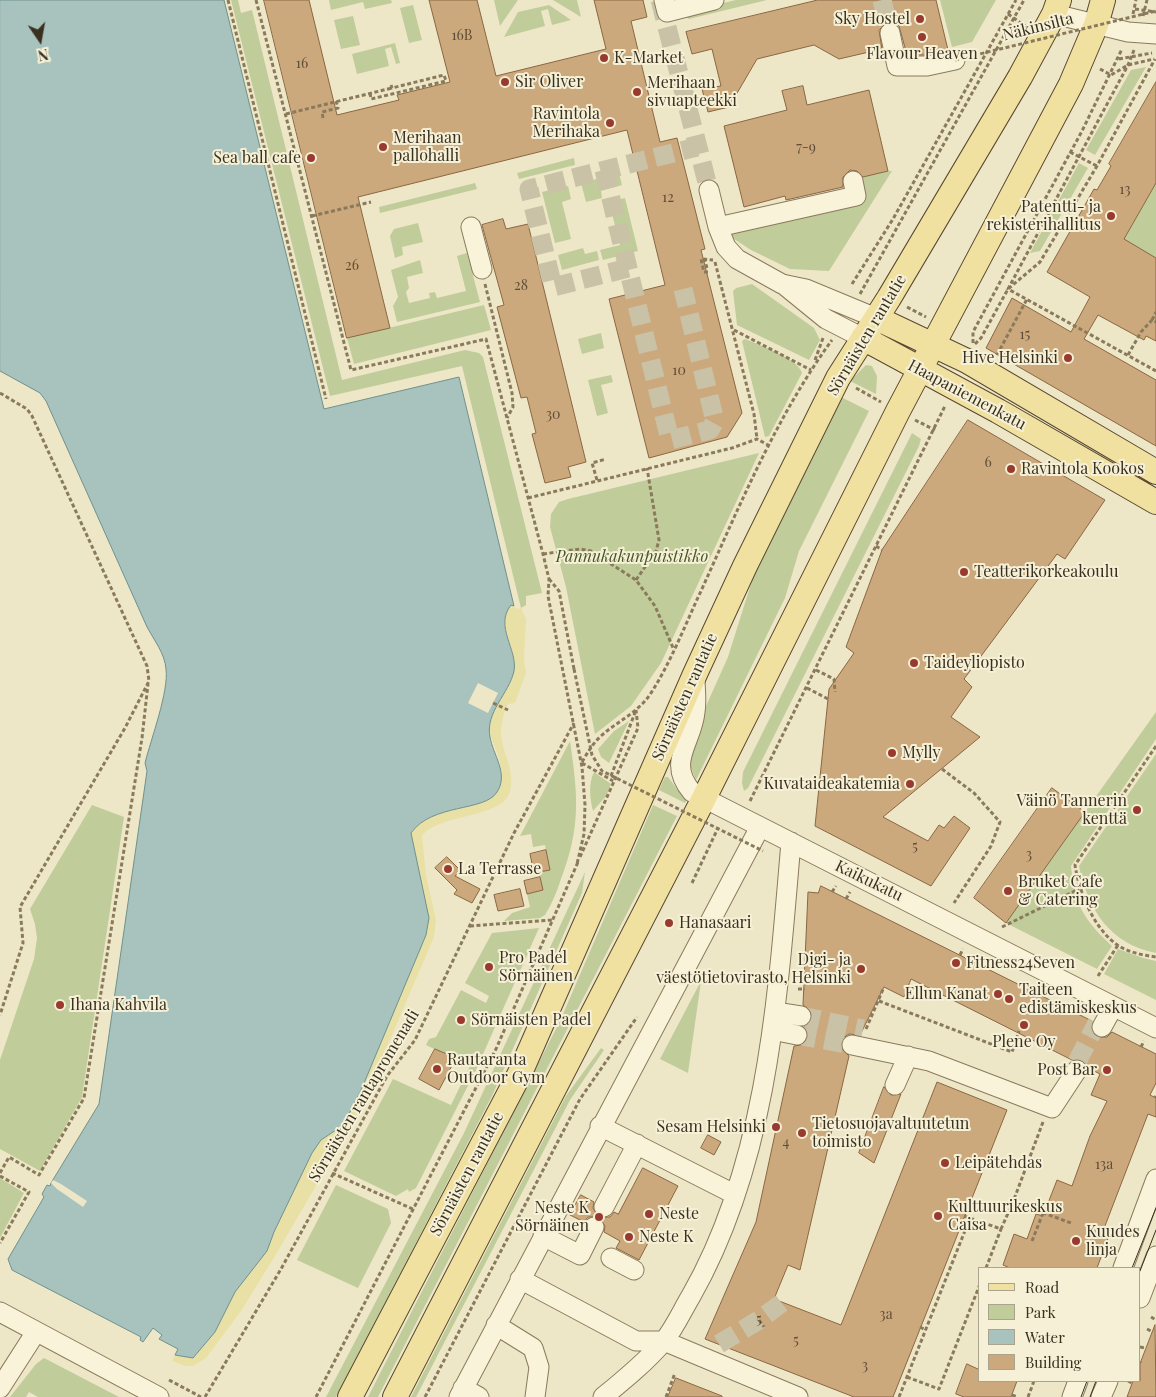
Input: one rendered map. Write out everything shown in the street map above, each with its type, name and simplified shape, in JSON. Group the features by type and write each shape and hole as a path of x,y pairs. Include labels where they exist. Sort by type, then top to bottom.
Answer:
{"main road":[{"path":"395,1397 704,800 919,370 1071,84 1096,25 1103,0"},
{"name":"Sörnäisten rantatie","path":"350,1397 520,1073 695,674 749,557 838,378 1046,38 1056,7"},
{"name":"Haapaniemenkatu","path":"876,318 933,344 1156,472"},
{"name":"Haapaniemenkatu","path":"863,338 919,370 998,411 1156,502"}],"street":[{"path":"664,0 667,12 714,0"},
{"path":"1056,7 1096,25 1148,34"},
{"path":"890,33 897,66 927,66 955,60"},
{"path":"718,227 856,196 853,181"},
{"name":"Haapaniemenkatu","path":"708,190 718,227 720,253 737,259 782,284 826,319 863,338"},
{"path":"471,228 482,269"},
{"name":"Haapaniemenkatu","path":"782,284 806,289 876,318"},
{"name":"Kaikukatu","path":"695,674 696,713 681,754 681,766 682,778 687,786 704,800 791,842 1156,1028"},
{"path":"467,1394 496,1325 760,827"},
{"path":"603,1397 635,1371 664,1340 712,1259 754,1129 773,1021 791,842"},
{"path":"1099,1025 1110,1005"},
{"path":"773,1021 799,1025"},
{"path":"852,1045 930,1061 1052,1108 1079,1066"},
{"path":"895,1085 908,1056"},
{"path":"600,1126 734,1194"},
{"path":"604,1207 637,1144"},
{"path":"1122,1267 1156,1179"},
{"path":"542,1236 580,1255 594,1227"},
{"path":"1141,1295 1156,1256"},
{"path":"611,1258 634,1270"},
{"path":"520,1280 636,1341 664,1340 798,1397"},
{"path":"0,1312 159,1397"},
{"path":"496,1325 533,1348 539,1367 535,1397"},
{"path":"0,1388 36,1332"},
{"path":"1072,1397 1078,1382"},
{"path":"1101,1397 1108,1382"}],"path":[{"path":"228,0 326,399"},
{"path":"256,0 351,370 486,339 549,579 548,596 582,763 585,805 584,834 577,864"},
{"path":"852,284 1016,0"},
{"path":"862,290 1024,0"},
{"path":"1136,0 1135,9 1144,12 1156,12"},
{"path":"1147,0 1144,12 1148,34 1131,58 1008,289 981,338 973,346 973,332 1070,152 1118,58 1131,58 1156,52"},
{"name":"Näkinsilta","path":"955,60 1156,12"},
{"path":"1008,14 1046,38"},
{"path":"1081,59 1110,74"},
{"path":"1008,289 1040,262 1097,166 1155,59 1128,65 1110,74"},
{"path":"976,72 983,75"},
{"path":"286,114 392,86 444,75 446,81 371,99 370,93"},
{"path":"323,118 322,112 338,108 336,102"},
{"path":"1070,152 1097,166"},
{"path":"929,153 937,157"},
{"path":"312,216 371,202"},
{"path":"704,258 707,268 708,272 704,272 701,259 720,253 733,330 754,414 757,439"},
{"path":"482,269 512,393 513,407 507,418"},
{"path":"1008,289 1156,371"},
{"path":"997,354 1027,298"},
{"path":"1128,355 1140,332 1152,320 1156,312"},
{"path":"1152,320 1156,322"},
{"path":"733,330 811,370"},
{"path":"582,763 590,748 603,734 636,710 650,694 674,650 768,445 813,366 823,338"},
{"path":"813,366 832,339"},
{"path":"813,366 935,430"},
{"path":"0,393 27,409 32,416 147,666 149,681 142,738 84,1098 40,1175 8,1158 0,1175 29,1192 0,1243"},
{"path":"732,838 946,405"},
{"path":"528,498 732,448 757,439 768,445"},
{"path":"597,481 592,463 606,459"},
{"path":"636,580 656,551 659,540 647,468"},
{"path":"876,546 882,550"},
{"path":"543,554 580,549 591,551 636,580 655,606 674,650"},
{"path":"549,579 559,591 592,755 602,771 763,851"},
{"path":"816,670 834,679 835,692"},
{"path":"0,1015 23,943 20,907 125,728 149,681"},
{"path":"807,688 830,700"},
{"path":"493,703 508,710"},
{"path":"611,776 636,710"},
{"path":"316,1397 415,1210 496,1049 638,728 636,710"},
{"name":"Sörnäisten rantapromenadi","path":"205,1397 281,1269 332,1172 387,1076 415,1040 514,833 574,722"},
{"path":"1156,746 1075,865 1079,889 1097,922 1118,945 1141,955 1156,957"},
{"path":"582,763 613,781"},
{"path":"942,769 974,793 1000,822 991,846 954,903"},
{"path":"692,883 718,828"},
{"path":"832,892 836,885"},
{"path":"1002,927 1079,889"},
{"path":"846,899 850,892"},
{"path":"469,926 552,920"},
{"path":"1098,976 1118,945"},
{"path":"960,955 963,948"},
{"path":"799,959 806,959"},
{"path":"865,1031 885,987"},
{"path":"798,988 805,989"},
{"path":"879,1001 1012,1052 1019,1039 1019,1031"},
{"path":"425,1397 580,1099 609,1056"},
{"path":"986,1267 1042,1123 1052,1108"},
{"path":"0,1163 4,1165"},
{"path":"332,1172 415,1210"},
{"path":"1012,1202 1071,1223"},
{"path":"1032,1241 1043,1213"},
{"path":"964,1216 1001,1229"},
{"path":"898,1397 970,1218"},
{"path":"1028,1234 1034,1236"},
{"path":"907,1377 940,1389 978,1289"},
{"path":"1151,1317 1156,1320"},
{"path":"760,1320 764,1327"},
{"path":"920,1327 926,1330"},
{"path":"1147,1329 1153,1332"},
{"path":"1141,1347 1146,1348"},
{"path":"666,1397 675,1373"},
{"path":"1028,1397 1034,1382"},
{"path":"1012,1395 1017,1397"}],"green space":[{"path":"231,0 238,0 241,13 252,10 342,380 465,350 479,353 483,357 542,593 526,596 526,605 521,608 462,366 330,396"},
{"path":"329,0 391,0 392,3 365,9 363,2 331,10"},
{"path":"494,0 518,0 500,26"},
{"path":"553,0 577,0 581,17"},
{"path":"736,0 767,0 689,19 684,16 686,12"},
{"path":"940,0 996,0 972,42 952,47"},
{"path":"413,5 422,40 409,43 400,8"},
{"path":"549,5 571,20 552,25 548,9 541,11 545,26 504,37 518,12"},
{"path":"353,16 360,45 341,49 334,20"},
{"path":"395,43 400,63 396,64 391,47 385,49 389,66 357,74 352,54"},
{"path":"1146,67 1095,155 1086,150 1131,70"},
{"path":"574,158 575,165 519,179 517,173"},
{"path":"1079,163 1088,168 1040,251 1030,253"},
{"path":"892,171 829,271 790,269 751,250 725,233 864,200 859,178"},
{"path":"619,173 622,185 601,191 602,198 586,202 581,183"},
{"path":"475,183 477,189 380,213 379,207"},
{"path":"1156,183 1156,341 1146,336 1096,287"},
{"path":"568,186 571,199 562,202 571,239 555,243 542,192"},
{"path":"625,198 638,251 603,260 600,250 620,245 609,202"},
{"path":"418,223 423,242 402,247 403,255 395,258 390,236 394,229"},
{"path":"583,248 585,254 597,251 599,260 562,270 558,255"},
{"path":"467,253 480,302 397,322 393,306 398,297 391,270 420,260 423,273 407,277 409,288 406,292 409,303 430,298 429,293 435,292 437,298 466,291 457,256"},
{"path":"752,284 814,328 820,340 809,360 737,325 733,291 736,288"},
{"path":"484,305 491,330 354,364 347,338"},
{"path":"601,333 604,348 582,354 578,339"},
{"path":"745,339 786,357 799,367 802,373 769,436 765,437 742,341"},
{"path":"866,365 872,366 877,376 876,394 850,381"},
{"path":"611,375 613,382 601,385 608,413 597,416 588,380"},
{"path":"841,397 869,411 799,551 785,598 696,780 689,763 693,735 728,657 755,571"},
{"path":"912,433 921,439 919,446 748,788 744,791 742,783 743,772"},
{"name":"Pannukakunpuistikko","path":"759,453 661,663 631,706 595,734 566,587 550,527 551,514 559,502 568,499"},
{"path":"1156,712 1156,739 1071,866 1075,891 1082,911 1094,928 1112,946 1097,969 1006,923"},
{"path":"629,721 609,763 601,757 598,749 614,731"},
{"path":"570,741 576,795 575,827 558,888 545,915 540,918 504,921 512,913 530,907 527,894 543,890 539,872 550,869 545,845 533,847 531,834 520,836"},
{"name":"Väinö Tannerin kenttä","path":"1156,754 1156,953 1126,942 1104,923 1088,897 1079,866"},
{"path":"594,772 611,784 606,796 593,811 590,792"},
{"path":"665,777 668,777 686,801 685,803 659,790"},
{"path":"92,805 124,817 82,1097 40,1171 0,1149 0,1060 34,959 37,938 30,909"},
{"path":"653,805 677,816 378,1397 368,1397 560,1021"},
{"path":"585,872 582,893 492,1096 336,1397 326,1397 464,1133"},
{"path":"539,928 476,1070 416,1188 409,1192 408,1189 396,1196 344,1171 393,1079 451,1105 470,1066 426,1045 429,1039 436,1037 461,990 486,1003 489,996 465,983 492,933"},
{"path":"1118,949 1156,961 1156,1000 1104,974"},
{"path":"701,981 688,1073 660,1059"},
{"path":"601,1048 604,1050 570,1100 416,1397 411,1397 566,1096"},
{"path":"0,1178 24,1193 0,1238"},
{"path":"336,1185 388,1209 391,1223 358,1288 297,1260"},
{"path":"44,1358 119,1397 38,1397 29,1392 26,1397 10,1397 36,1364"}],"sand":[{"path":"511,605 517,609 521,608 526,619 524,660 526,673 515,703 508,704 501,727 502,742 511,774 509,794 503,802 494,808 441,824 430,829 422,836 426,875 436,920 434,937 359,1112 241,1311 206,1358 193,1366 185,1366 172,1361 175,1355 193,1358 215,1332 235,1292 267,1251 274,1232 312,1153 321,1140 339,1128 346,1120 362,1088 426,935 411,833 419,824 429,818 440,813 487,800 497,793 501,767 491,738 490,723 495,708 511,682 513,675 514,659 507,636 505,620"}],"water":[{"path":"0,0 224,0 324,409 459,377 514,606 511,605 506,613 505,621 513,655 514,671 494,711 489,728 501,771 500,785 497,792 491,798 481,803 444,812 432,817 420,823 411,833 429,918 426,935 362,1088 346,1120 339,1128 321,1140 312,1153 274,1232 267,1251 235,1292 215,1332 193,1358 175,1355 178,1349 159,1339 162,1335 153,1328 143,1342 140,1340 141,1337 12,1270 8,1259 44,1197 42,1194 47,1185 50,1186 99,1104 147,771 145,763 165,690 166,669 161,653 147,627 46,401 40,393 0,371"}],"pier":[{"path":"478,683 498,693 488,713 468,703"},
{"path":"53,1180 87,1201 83,1207 57,1189 51,1183"}],"building":[{"path":"264,0 309,0 337,115 399,100 397,95 450,82 429,0 477,0 496,76 606,49 594,0 643,0 647,17 631,21 660,142 677,138 705,249 701,250 742,413 727,437 649,458 609,299 665,285 627,130 358,197 390,328 347,338"},
{"path":"818,0 936,0 948,50 926,55 907,55 899,26 887,22 879,30 882,49 839,59 814,45 757,59 729,107 708,112 702,89 721,86 712,49 692,54 686,32"},
{"path":"1156,82 1156,183 1124,239 1156,258 1156,341 1146,336 1144,340 1098,315 1084,339 1156,380 1156,446 986,348 1012,298 1071,332 1090,297 1047,272 1094,189 1097,190 1111,166 1109,164"},
{"path":"803,86 807,105 869,90 888,171 863,177 857,171 850,170 843,177 843,187 786,200 785,196 744,207 724,126 787,110 782,91"},
{"path":"503,219 506,229 528,224 586,462 568,467 571,477 545,483 532,434 536,433 527,397 521,398 497,307 504,305 482,225"},
{"name":"Taideyliopisto","path":"968,420 1105,500 1065,559 1057,554 964,679 972,687 951,717 980,737 883,817 928,841 939,825 944,828 954,816 970,828 931,886 815,826 829,689 854,653 846,647 882,550"},
{"path":"1052,788 1085,812 1006,923 974,898"},
{"path":"546,850 550,870 534,873 530,854"},
{"path":"447,857 461,871 455,876 480,889 472,903 454,894 457,890 435,868"},
{"path":"540,877 543,890 527,894 524,881"},
{"path":"821,886 1092,1021 1092,1032 1097,1037 1107,1037 1112,1032 1156,1054 1156,1083 1150,1095 1156,1098 1156,1117 1148,1114 1103,1231 1110,1233 1097,1267 1008,1267 1003,1265 1014,1234 1027,1239 1036,1214 1043,1216 1057,1180 1072,1186 1090,1136 1107,1101 1091,1095 1100,1074 1088,1068 1083,1060 1072,1060 911,979 904,997 884,987 860,1035 849,1034 843,1038 842,1049 849,1056 800,1270 788,1265 774,1299 841,1325 937,1082 1007,1110 893,1397 854,1397 705,1339 756,1222 794,1046 801,1045 808,1038 804,1027 810,1023 812,1012 803,1005 808,892 818,893"},
{"path":"520,889 524,906 498,911 494,895"},
{"name":"Rautaranta Outdoor Gym","path":"435,1049 456,1058 439,1090 419,1079"},
{"path":"884,1087 891,1095 901,1094 874,1163 859,1153"},
{"path":"708,1135 721,1142 714,1155 701,1148"},
{"name":"Neste","path":"643,1168 678,1186 639,1260 616,1248 620,1241 604,1232 605,1226 599,1217 610,1217 614,1212 618,1214"},
{"path":"581,1195 594,1202 593,1208 599,1217 588,1217 584,1222 570,1215"},
{"path":"1155,1325 1156,1397 1127,1397 1133,1382 1141,1382 1141,1361"},
{"path":"967,1364 978,1369 978,1382 1017,1382 1011,1397 964,1397 956,1394"},
{"path":"676,1378 722,1396 722,1397 668,1397"}],"tunnel":[{"path":"660,0 709,190"},
{"path":"882,0 890,33"},
{"path":"628,268 553,287 529,189 697,147"},
{"path":"604,170 670,440 710,430 715,421 683,289"},
{"path":"801,1016 863,1029"},
{"path":"1077,1062 1097,1023"},
{"path":"797,1035 852,1045"},
{"path":"719,1344 759,1320 783,1302"}],"tram line":[{"path":"1132,1267 1156,1208"},
{"path":"1141,1268 1156,1230"},
{"path":"1081,1397 1087,1382"},
{"path":"1090,1397 1096,1382"}],"place":[{"name":"Sky Hostel","path":"920,19"},
{"name":"Flavour Heaven","path":"922,37"},
{"name":"K-Market","path":"604,58"},
{"name":"Sir Oliver","path":"505,82"},
{"name":"Merihaan sivuapteekki","path":"637,92"},
{"name":"Ravintola Merihaka","path":"610,123"},
{"name":"Merihaan pallohalli","path":"383,147"},
{"name":"Sea ball cafe","path":"311,158"},
{"name":"Patentti- ja rekisterihallitus","path":"1111,216"},
{"name":"Hive Helsinki","path":"1068,358"},
{"name":"Ravintola Kookos","path":"1011,469"},
{"name":"Teatterikorkeakoulu","path":"964,572"},
{"name":"Taideyliopisto","path":"914,663"},
{"name":"Mylly","path":"892,753"},
{"name":"Kuvataideakatemia","path":"910,784"},
{"name":"Väinö Tannerin kenttä","path":"1137,810"},
{"name":"La Terrasse","path":"448,869"},
{"name":"Bruket Cafe & Catering","path":"1008,891"},
{"name":"Hanasaari","path":"669,923"},
{"name":"Fitness24Seven","path":"956,963"},
{"name":"Pro Padel Sörnäinen","path":"489,967"},
{"name":"Digi- ja väestötietovirasto, Helsinki","path":"861,969"},
{"name":"Ellun Kanat","path":"998,994"},
{"name":"Taiteen edistämiskeskus","path":"1009,999"},
{"name":"Ihana Kahvila","path":"60,1005"},
{"name":"Sörnäisten Padel","path":"461,1020"},
{"name":"Plene Oy","path":"1024,1025"},
{"name":"Rautaranta Outdoor Gym","path":"437,1069"},
{"name":"Post Bar","path":"1107,1070"},
{"name":"Sesam Helsinki","path":"776,1127"},
{"name":"Tietosuojavaltuutetun toimisto","path":"802,1133"},
{"name":"Leipätehdas","path":"945,1163"},
{"name":"Neste","path":"649,1214"},
{"name":"Kulttuurikeskus Caisa","path":"938,1216"},
{"name":"Neste K Sörnäinen","path":"599,1217"},
{"name":"Neste K","path":"629,1237"},
{"name":"Kuudes linja","path":"1076,1241"}]}
